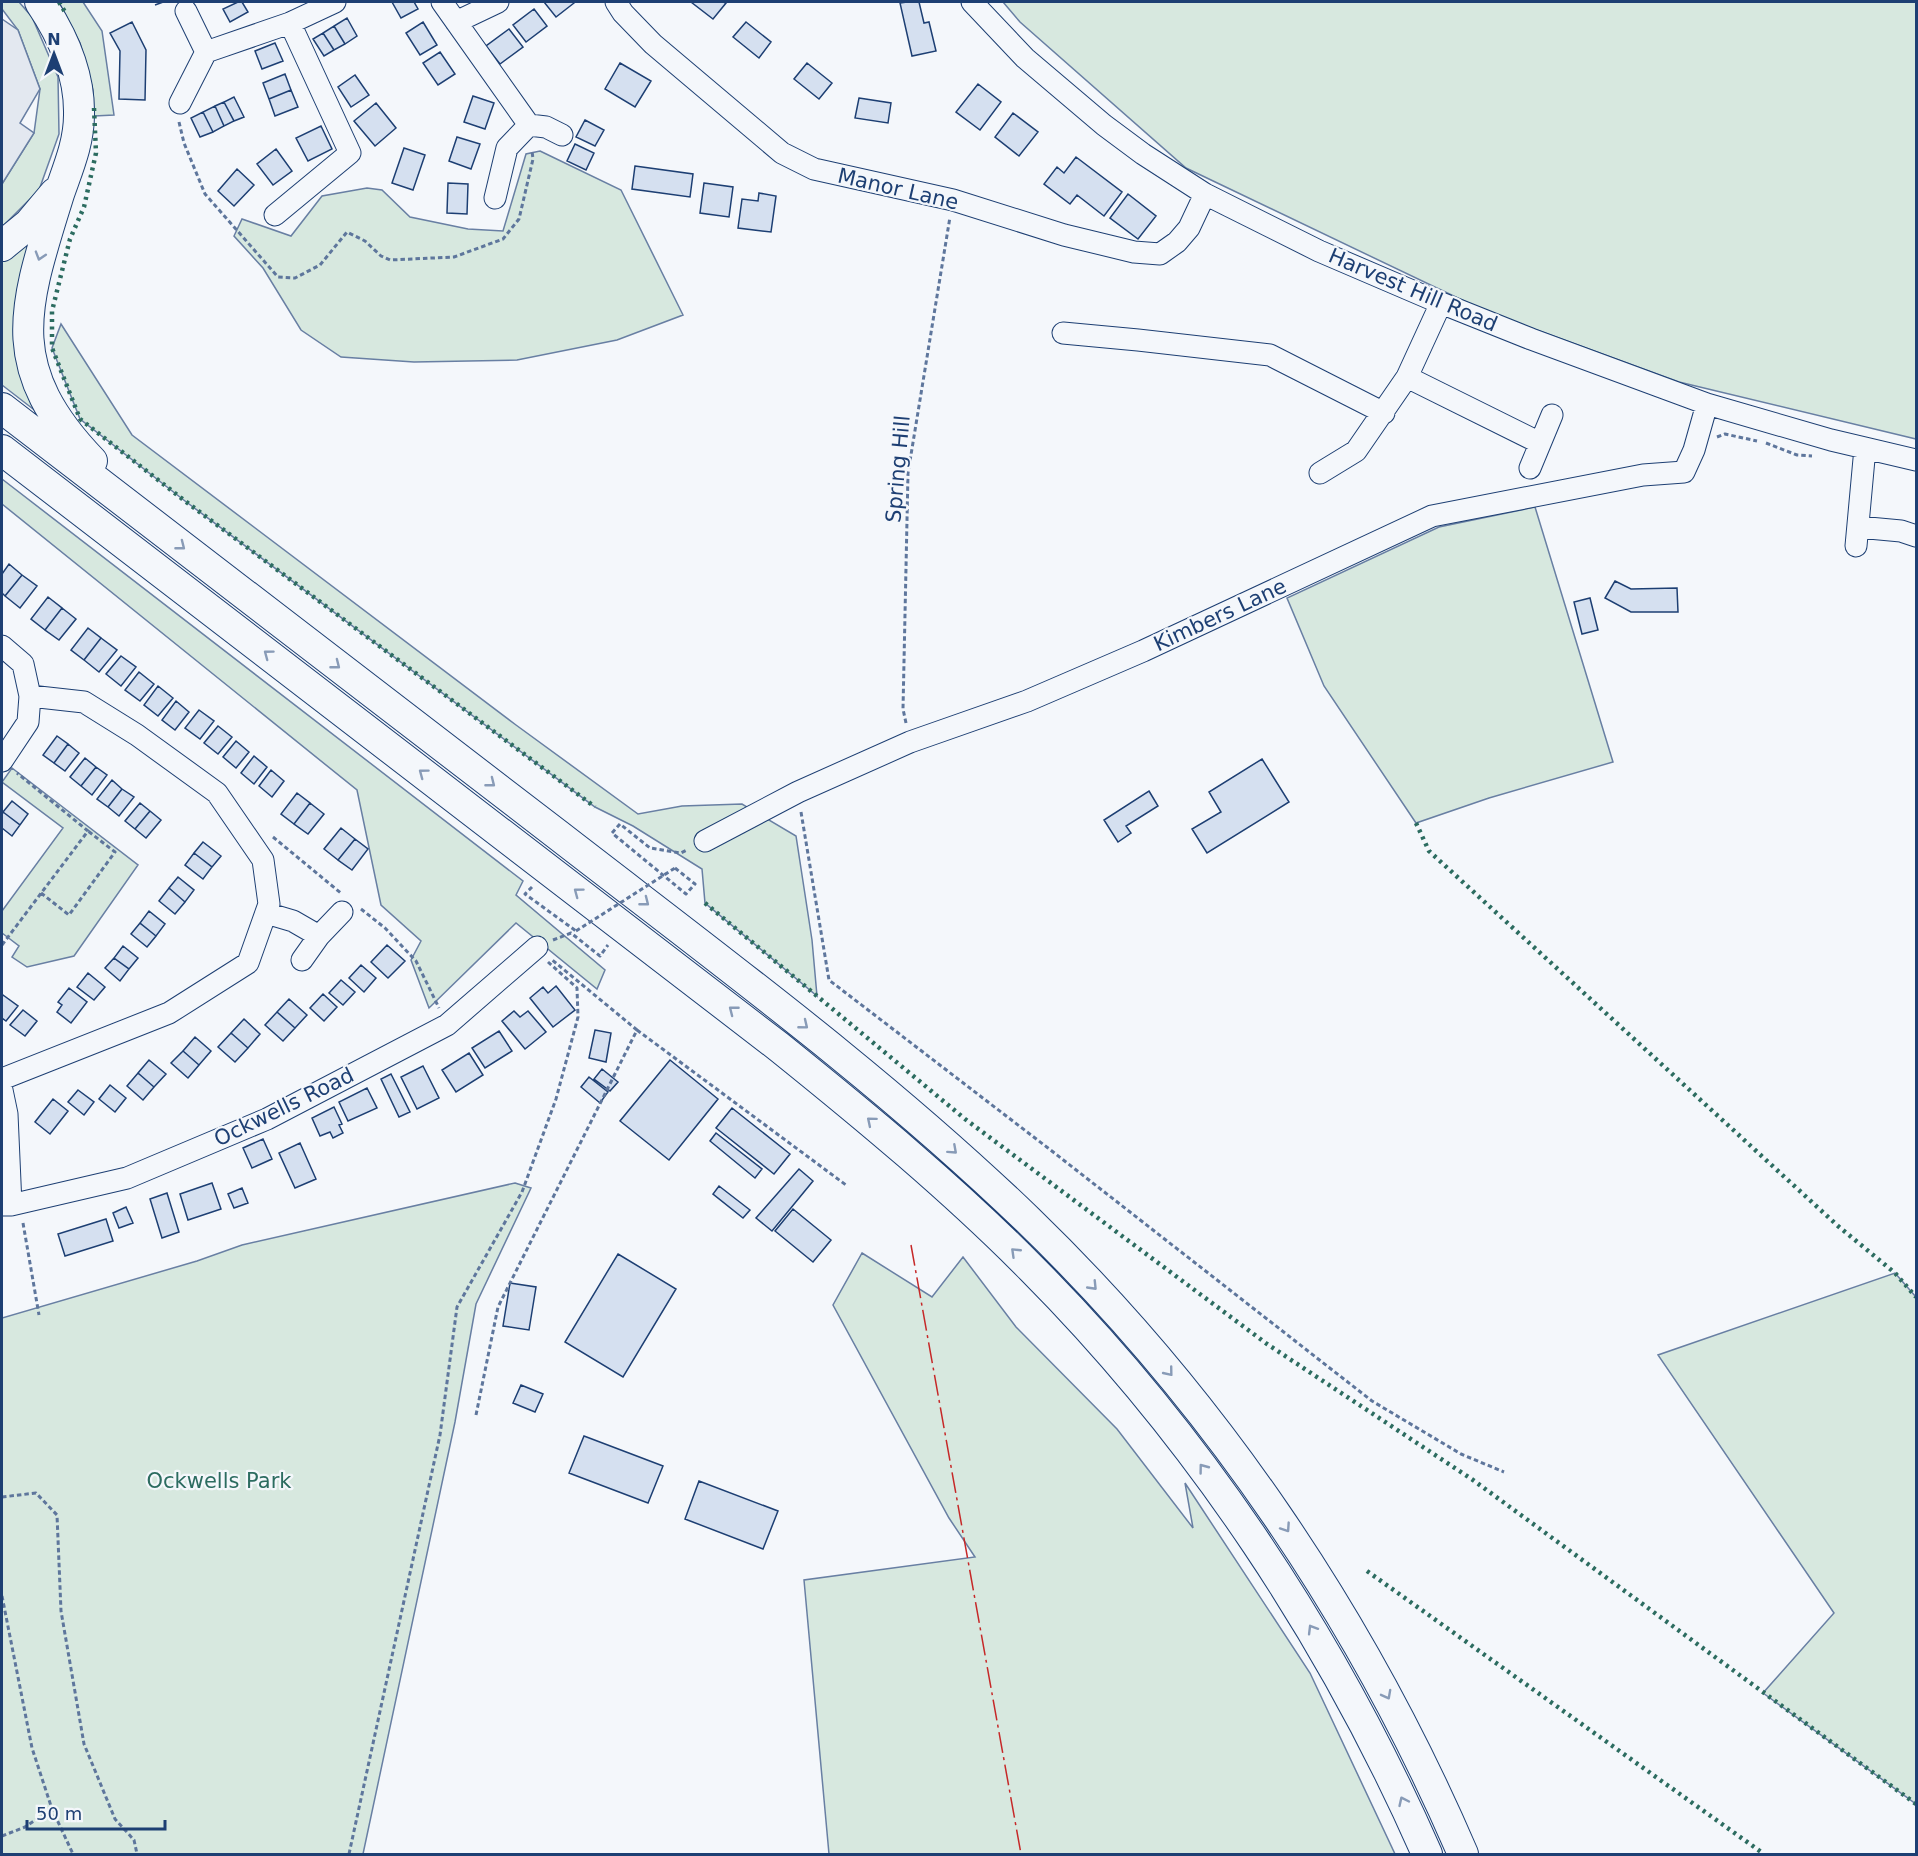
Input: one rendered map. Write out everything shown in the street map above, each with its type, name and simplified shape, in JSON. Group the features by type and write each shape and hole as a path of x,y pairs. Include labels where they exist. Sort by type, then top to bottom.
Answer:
{"highway":[{"path":"40,2 69,55 79,96 74,152 63,180 33,280 27,320 30,359 45,399 56,418 81,449 154,525"},
{"path":"2,246 29,224 63,180"},
{"path":"2,408 804,1025 955,1152 1064,1255 1131,1328 1195,1404 1283,1523 1336,1607 1386,1693 1431,1782 1463,1854"},
{"path":"2,450 779,1047 927,1170 1026,1263 1099,1340 1161,1414 1220,1490 1270,1563 1350,1696 1395,1783 1427,1854"}],"street":[{"path":"180,103 206,52 290,23 335,2"},
{"path":"442,2 529,125 546,127 562,135"},
{"path":"456,22 498,2"},
{"name":"Manor Lane","path":"616,2 623,13 653,44 782,153 814,169 953,200 1064,235 1134,252 1160,254 1178,242 1189,228 1205,194"},
{"name":"Harvest Hill Road","path":"972,2 1025,58 1143,154 1205,194 1319,251 1531,339 1707,404 1831,440 1917,460"},
{"path":"186,10 206,52"},
{"path":"275,215 350,153 290,23"},
{"path":"495,198 507,148 529,125"},
{"path":"1320,473 1356,451 1407,377 1441,303"},
{"path":"1063,333 1270,355 1383,413"},
{"path":"1407,377 1540,443"},
{"name":"Kimbers Lane","path":"705,841 798,792 910,742 1027,701 1143,651 1432,516 1643,475 1684,472 1694,450 1707,404"},
{"path":"1530,468 1552,415"},
{"path":"1865,448 1857,537 1901,531 1917,536"},
{"path":"2,646 23,664 30,696 28,722 2,761"},
{"path":"2,1079 169,1013 248,963 269,904 263,860 218,793 137,735 84,702 30,696"},
{"path":"302,960 319,936 342,912"},
{"path":"266,913 293,921 319,936"},
{"name":"Ockwells Road","path":"10,1205 127,1178 267,1119 447,1025 535,948"},
{"path":"2,1090 7,1114 10,1205"}],"path":[{"path":"180,103 179,123 184,144 205,194 278,277 295,278 320,265 347,232 365,241 381,256 390,260 454,257 503,240 519,219 526,192 533,159 529,125"},
{"name":"Spring Hill","path":"910,742 903,709 908,473 953,200"},
{"path":"1713,438 1725,434 1761,442 1797,455 1828,458 1831,440"},
{"path":"2,761 115,852 69,915 41,893"},
{"path":"798,792 829,980 1372,1401 1461,1454 1504,1472"},
{"path":"534,884 525,894 576,931 655,881 665,874 675,868 695,884 686,894 670,880 662,874 645,860 637,854 612,833 620,824 650,848 681,853 705,841"},
{"path":"2,945 88,831"},
{"path":"584,925 592,932"},
{"path":"535,948 571,933 600,956 609,946 600,939"},
{"path":"535,948 637,1030 846,1185"},
{"path":"349,1854 441,1435 457,1307 522,1192 556,1098 578,1017 578,988 535,948"},
{"path":"476,1415 498,1307 637,1030"},
{"path":"10,1205 39,1315"},
{"path":"2,1497 36,1493 57,1515 61,1611 84,1744 115,1819 134,1840 137,1854"},
{"path":"2,1596 32,1748 52,1809 73,1854"},
{"path":"2,1836 25,1827 52,1809"}],"green space":[{"path":"2,2 19,2 32,17 58,77 59,134 39,190 2,227 2,184 34,133 40,89 18,30 2,9"},
{"path":"59,2 83,2 102,31 114,115 94,116 93,90 80,43"},
{"path":"1003,2 1916,2 1916,439 1679,382 1485,311 1186,168 1020,22"},
{"path":"540,151 621,190 683,315 617,340 517,360 414,362 341,357 301,330 263,268 234,236 242,219 291,236 322,196 367,188 382,190 410,217 468,229 503,231 526,154"},
{"path":"36,228 46,419 2,385 2,254"},
{"path":"61,324 132,435 516,725 638,814 682,806 742,804 796,836 812,940 817,996 705,903 702,869 633,826 595,807 185,501 80,419 52,348"},
{"path":"2,479 523,881 516,895 605,970 597,989 516,923 429,1008 411,960 421,941 381,905 357,790 2,504"},
{"path":"1535,507 1613,762 1489,798 1416,823 1324,686 1287,598 1439,527"},
{"path":"12,768 138,865 74,956 27,967 12,957 19,946 2,933 2,911 63,828 2,782"},
{"name":"Ockwells Park","path":"515,1183 531,1188 476,1304 455,1422 363,1854 2,1854 2,1318 197,1261 242,1245"},
{"path":"862,1253 932,1297 963,1257 1016,1327 1117,1429 1193,1528 1185,1483 1310,1673 1395,1854 829,1854 804,1580 975,1557 949,1518 833,1305"},
{"path":"1895,1273 1916,1297 1916,1804 1763,1693 1834,1613 1658,1355"}],"shaded area":[{"path":"2,19 18,30 40,89 20,123 34,133 2,184"}],"building":[{"path":"242,2 248,12 230,22 223,9"},
{"path":"392,2 414,2 418,9 401,18"},
{"path":"544,2 573,2 574,3 556,17"},
{"path":"691,2 723,2 726,3 713,19"},
{"path":"919,2 924,23 929,22 936,51 912,56 900,3"},
{"path":"534,9 547,26 526,42 513,25"},
{"path":"347,18 357,36 345,44 334,26"},
{"path":"132,22 146,50 145,100 119,99 120,51 110,33"},
{"path":"423,22 437,45 420,55 406,33"},
{"path":"746,22 771,42 759,58 733,37"},
{"path":"334,26 345,44 334,50 323,33"},
{"path":"509,29 523,47 500,64 486,46"},
{"path":"323,33 334,50 324,56 313,39"},
{"path":"275,43 283,61 262,69 255,51"},
{"path":"440,52 455,74 438,85 423,63"},
{"path":"620,63 651,81 635,107 605,89"},
{"path":"807,63 832,83 819,99 794,79"},
{"path":"285,74 291,90 269,99 263,83"},
{"path":"355,75 369,95 351,107 338,87"},
{"path":"978,84 1001,102 980,130 956,112"},
{"path":"291,90 298,107 275,116 269,99"},
{"path":"473,96 494,103 485,129 464,122"},
{"path":"234,97 244,117 234,121 224,102"},
{"path":"859,98 891,103 888,123 855,118"},
{"path":"224,102 234,121 224,126 215,106"},
{"path":"376,103 396,128 375,146 354,121"},
{"path":"215,106 224,126 213,132 203,112"},
{"path":"203,112 213,132 200,137 191,118"},
{"path":"1013,113 1038,132 1019,156 995,137"},
{"path":"585,120 604,130 595,146 576,137"},
{"path":"321,126 332,149 308,161 296,138"},
{"path":"457,137 480,144 471,169 449,161"},
{"path":"575,144 594,153 586,170 567,161"},
{"path":"404,148 425,155 413,190 392,183"},
{"path":"276,149 292,171 273,185 257,164"},
{"path":"1076,157 1122,192 1104,216 1077,195 1070,204 1044,184 1057,167 1064,173"},
{"path":"635,166 693,174 690,197 632,189"},
{"path":"237,169 254,185 234,206 218,191"},
{"path":"448,183 468,184 467,214 447,213"},
{"path":"704,183 733,187 729,217 700,213"},
{"path":"759,193 776,196 771,232 738,228 742,199 758,201"},
{"path":"1128,194 1156,216 1138,239 1110,218"},
{"path":"9,564 22,575 5,596 2,593 2,574"},
{"path":"22,575 37,586 20,608 5,596"},
{"path":"1615,581 1631,589 1677,588 1678,612 1631,612 1605,598"},
{"path":"48,597 62,608 45,630 31,619"},
{"path":"1590,598 1598,630 1582,634 1574,602"},
{"path":"62,608 76,619 59,640 45,630"},
{"path":"88,628 101,638 84,660 71,650"},
{"path":"101,638 117,650 99,672 84,660"},
{"path":"121,656 136,667 121,686 106,674"},
{"path":"139,672 154,684 140,701 125,690"},
{"path":"158,686 173,698 158,716 144,705"},
{"path":"176,701 189,712 175,730 162,720"},
{"path":"199,710 214,721 200,739 185,728"},
{"path":"218,726 232,737 218,754 204,743"},
{"path":"57,736 68,744 54,763 43,755"},
{"path":"236,741 249,752 236,768 223,757"},
{"path":"68,744 79,753 65,771 54,763"},
{"path":"254,756 267,767 254,784 241,773"},
{"path":"85,758 96,767 81,786 70,777"},
{"path":"1262,759 1289,802 1207,853 1192,829 1221,812 1209,792"},
{"path":"96,767 107,775 92,795 81,786"},
{"path":"271,770 284,781 272,797 259,786"},
{"path":"112,780 122,789 108,807 97,799"},
{"path":"122,789 134,797 119,816 108,807"},
{"path":"1149,791 1158,806 1126,826 1131,833 1118,842 1104,820"},
{"path":"297,793 310,803 294,824 281,814"},
{"path":"12,801 28,814 20,825 3,812"},
{"path":"140,803 150,811 135,829 125,821"},
{"path":"310,803 324,814 308,834 294,824"},
{"path":"150,811 161,820 146,838 135,829"},
{"path":"3,812 20,825 12,836 2,828"},
{"path":"341,828 355,839 338,860 324,849"},
{"path":"355,839 368,849 352,870 338,860"},
{"path":"203,842 221,856 212,867 194,853"},
{"path":"194,853 212,867 203,879 185,865"},
{"path":"178,877 194,890 185,902 169,888"},
{"path":"169,888 185,902 175,914 159,901"},
{"path":"149,911 165,924 156,936 140,923"},
{"path":"140,923 156,936 147,947 131,934"},
{"path":"387,945 405,961 388,978 371,962"},
{"path":"123,946 138,958 129,969 114,958"},
{"path":"114,958 129,969 120,981 105,968"},
{"path":"361,965 376,978 364,992 349,978"},
{"path":"88,973 105,987 94,1000 77,987"},
{"path":"341,980 355,992 343,1005 329,993"},
{"path":"556,986 575,1010 553,1027 530,998 543,987 548,993"},
{"path":"69,988 87,1002 71,1023 57,1012 62,1005 58,1002"},
{"path":"323,994 337,1007 324,1021 310,1008"},
{"path":"3,995 18,1006 6,1021 2,1018"},
{"path":"289,999 307,1015 295,1028 277,1012"},
{"path":"23,1010 37,1021 25,1036 10,1025"},
{"path":"514,1011 520,1017 528,1011 546,1032 525,1049 502,1021"},
{"path":"277,1012 295,1028 283,1041 265,1025"},
{"path":"244,1019 260,1034 248,1048 231,1033"},
{"path":"595,1030 611,1033 606,1062 589,1058"},
{"path":"499,1031 512,1051 485,1068 472,1048"},
{"path":"231,1033 248,1048 235,1062 218,1047"},
{"path":"195,1037 211,1051 199,1065 183,1051"},
{"path":"183,1051 199,1065 188,1078 171,1063"},
{"path":"469,1053 483,1075 456,1092 442,1070"},
{"path":"149,1060 166,1074 154,1087 138,1073"},
{"path":"670,1060 718,1099 669,1160 620,1121"},
{"path":"423,1066 439,1098 417,1109 401,1077"},
{"path":"602,1069 618,1082 610,1091 594,1079"},
{"path":"138,1073 154,1087 143,1100 127,1086"},
{"path":"391,1074 410,1112 399,1117 381,1079"},
{"path":"589,1077 608,1092 600,1103 581,1087"},
{"path":"110,1085 126,1098 115,1112 99,1099"},
{"path":"367,1088 377,1108 348,1121 339,1102"},
{"path":"78,1090 94,1102 84,1115 68,1102"},
{"path":"53,1099 68,1111 50,1134 35,1122"},
{"path":"334,1107 342,1124 339,1125 343,1133 333,1138 330,1132 320,1136 312,1118"},
{"path":"732,1108 790,1154 774,1174 716,1128"},
{"path":"716,1133 762,1169 755,1178 710,1141"},
{"path":"263,1139 272,1159 252,1168 243,1148"},
{"path":"300,1143 316,1179 295,1188 279,1153"},
{"path":"799,1169 813,1181 772,1231 756,1218"},
{"path":"212,1183 221,1209 188,1220 180,1194"},
{"path":"719,1186 750,1210 743,1218 713,1194"},
{"path":"242,1188 248,1203 234,1208 228,1194"},
{"path":"167,1193 179,1232 162,1238 150,1199"},
{"path":"126,1207 133,1223 119,1228 113,1213"},
{"path":"793,1209 831,1240 813,1262 775,1231"},
{"path":"106,1219 113,1241 65,1256 58,1234"},
{"path":"618,1254 676,1289 623,1377 565,1342"},
{"path":"510,1283 536,1287 529,1330 503,1326"},
{"path":"521,1385 543,1394 535,1412 513,1403"},
{"path":"584,1436 663,1466 648,1503 569,1473"},
{"path":"699,1481 778,1511 763,1549 685,1519"}],"hedge":[{"path":"59,2 65,12"},
{"path":"94,108 96,153 84,207 70,239 52,311 52,348 80,419 185,501 595,807"},
{"path":"1416,823 1429,851 1838,1226 1895,1273 1916,1297"},
{"path":"705,903 965,1119 1267,1344 1473,1480 1916,1804"},
{"path":"1367,1571 1764,1854"}],"fence":[{"path":"155,5 163,2"}],"power":[{"path":"911,1245 1021,1854"}]}
